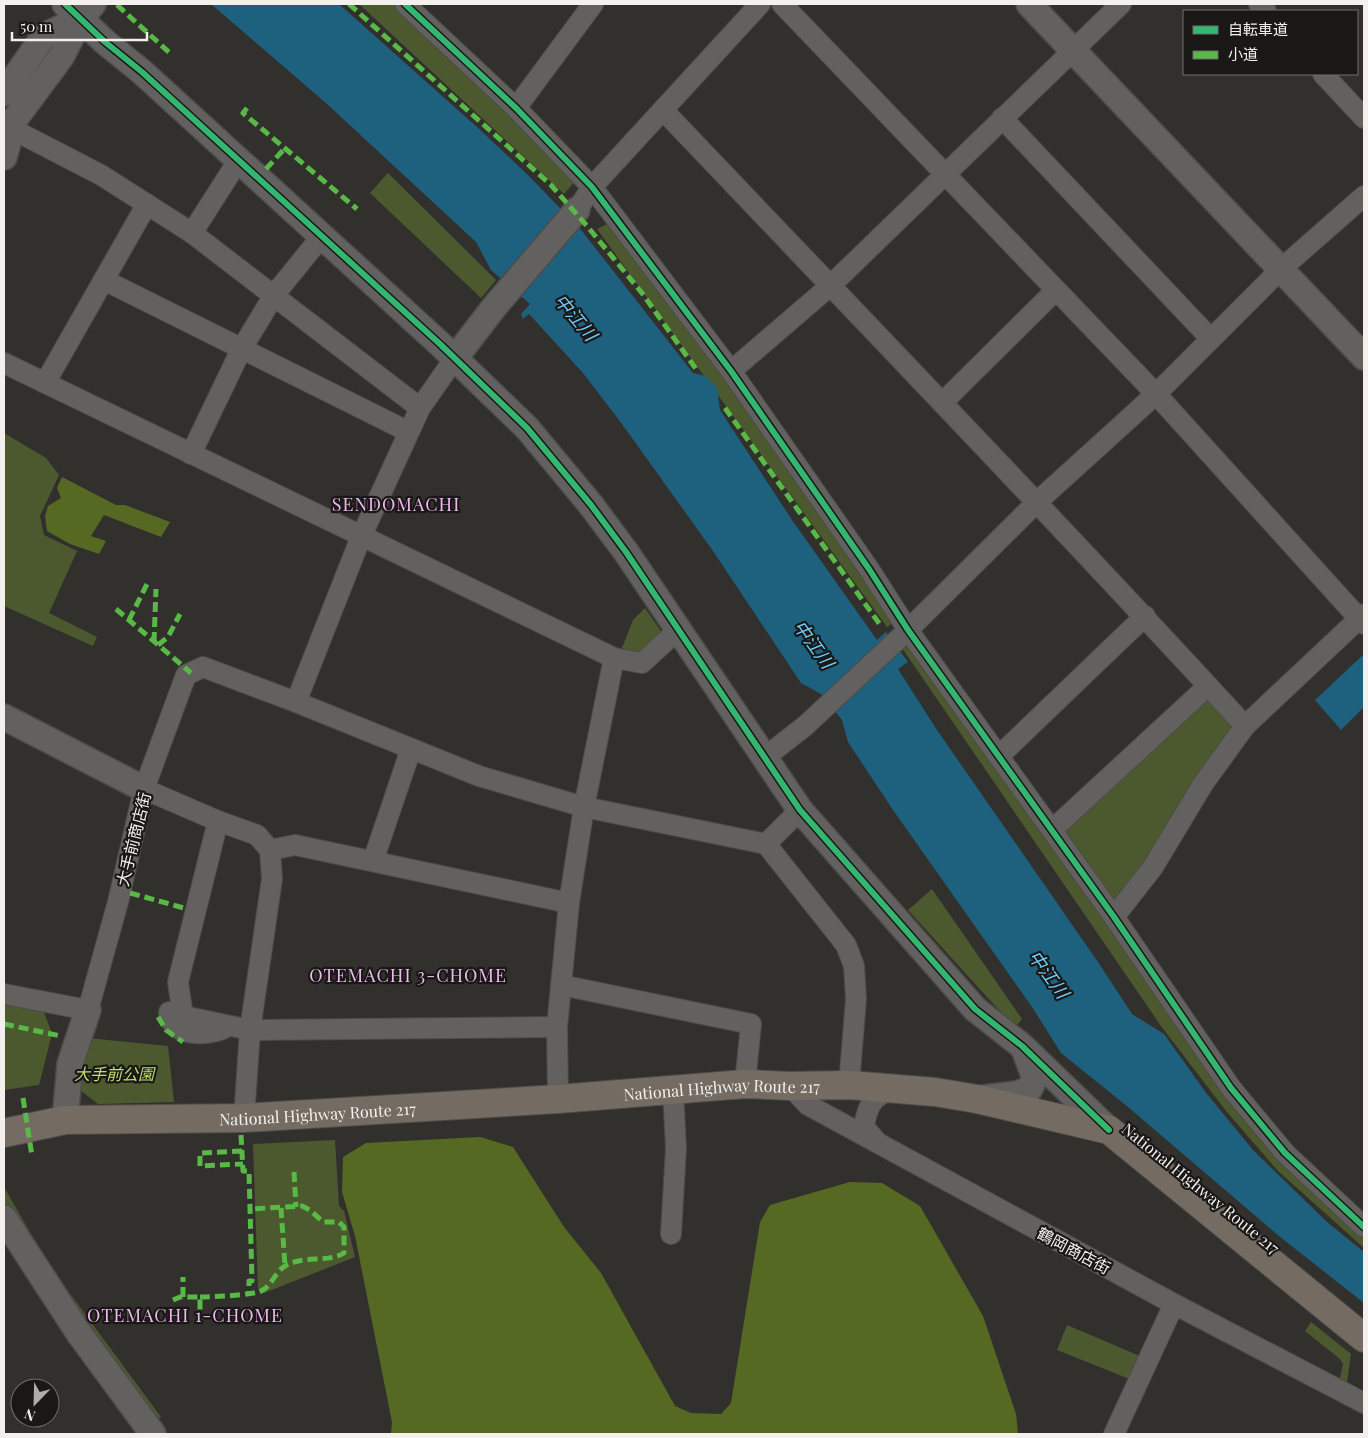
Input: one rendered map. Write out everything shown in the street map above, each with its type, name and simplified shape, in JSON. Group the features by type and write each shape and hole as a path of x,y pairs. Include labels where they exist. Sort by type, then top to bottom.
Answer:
{"highway":[{"name":"National Highway Route 217","path":"4,1133 66,1120 244,1118 558,1099 745,1084 790,1086 849,1085 899,1088 976,1099 1108,1130 1364,1338"}],"street":[{"path":"405,4 516,108 592,187 732,371 869,569 904,633 999,756 1114,917 1231,1088 1285,1153 1364,1228"},
{"path":"296,702 361,537 420,408 495,306 577,210 592,187 760,4"},
{"path":"782,4 1156,394 1362,619 1245,726 1203,784 1153,867 1114,917"},
{"path":"1029,4 1364,357"},
{"path":"732,371 830,286 1121,4"},
{"path":"516,108 590,5"},
{"path":"4,93 44,36 80,8"},
{"path":"80,8 61,57 15,119 6,143 101,175 147,204 192,233 420,408"},
{"path":"80,8 105,42 142,72 322,236 455,358 527,428 592,505 626,552 800,810 975,1009 1022,1046 1108,1130"},
{"path":"1325,75 1364,118"},
{"path":"663,110 1037,502 1245,726"},
{"path":"1002,118 1211,339"},
{"path":"192,233 238,161"},
{"path":"764,758 805,726 904,633 1037,502 1156,394 1282,269 1364,196"},
{"path":"45,383 147,204"},
{"path":"191,454 242,350 274,295 322,236"},
{"path":"104,280 409,432"},
{"path":"942,403 1056,290"},
{"path":"5,366 45,383 614,658 642,662 678,628"},
{"path":"999,756 1144,616"},
{"path":"558,1099 556,1028 569,903 584,807 614,658"},
{"name":"大手前商店街","path":"66,1120 70,1064 88,1010 118,902 144,789 186,675 203,667 296,702 479,776 584,807 766,844"},
{"path":"1052,830 1208,686"},
{"path":"4,717 144,789 218,821 257,835 270,850 272,879 241,1028 244,1118"},
{"path":"374,861 412,749"},
{"path":"800,810 766,844 846,945 854,966 856,999 849,1085"},
{"path":"218,821 178,982 183,1016 241,1028 556,1028"},
{"path":"270,850 295,846 569,903"},
{"path":"561,985 750,1024 745,1084"},
{"path":"4,994 88,1010"},
{"path":"976,1099 1016,1094 1029,1090 1035,1078 1022,1046"},
{"name":"鶴岡商店街","path":"790,1086 808,1105 878,1144 1174,1304 1364,1403"},
{"path":"878,1144 864,1126 866,1115 871,1104 881,1092 899,1088"},
{"path":"671,1234 676,1148 673,1090"},
{"path":"4,1218 78,1332 153,1434"},
{"path":"1114,1434 1174,1304"}],"green space":[{"path":"359,4 393,4 576,180 564,194"},
{"path":"388,173 496,280 481,298 370,193"},
{"path":"609,223 625,238 898,619 887,627 597,229"},
{"path":"4,433 46,458 59,475 40,516 44,535 77,551 49,613 97,637 93,646 4,606"},
{"path":"62,477 116,505 125,505 170,522 161,537 104,515 91,536 106,541 99,554 70,544 47,531 45,516 48,506 61,498 57,488"},
{"path":"645,608 665,637 636,654 622,648 633,620"},
{"path":"914,640 1226,1089 1364,1232 1364,1248 1278,1171 1226,1111 1161,1026 902,648"},
{"path":"1208,690 1241,726 1114,909 1058,829"},
{"path":"932,889 1022,1019 1017,1025 1007,1019 908,910"},
{"path":"4,1004 44,1012 52,1034 39,1085 4,1090"},
{"name":"大手前公園","path":"87,1038 168,1046 174,1102 98,1104 80,1090"},
{"path":"480,1137 513,1147 564,1227 601,1273 675,1406 691,1413 721,1414 731,1403 760,1222 770,1205 850,1182 882,1183 920,1206 983,1316 1016,1414 1018,1434 391,1434 392,1422 355,1236 342,1192 343,1157 366,1143"},
{"path":"335,1140 339,1206 344,1211 355,1257 264,1293 258,1289 253,1144"},
{"path":"4,1187 43,1255 36,1259 4,1203"},
{"path":"54,1272 161,1417 155,1422 48,1277"},
{"path":"1311,1322 1351,1354 1347,1382 1340,1378 1343,1364 1340,1359 1305,1331"},
{"path":"1067,1325 1142,1357 1132,1380 1057,1350"}],"water":[{"name":"中江川","path":"211,4 339,4 477,127 528,175 582,231 693,373 706,376 717,388 720,410 792,520 877,640 886,632 908,662 898,669 935,727 1132,1014 1164,1034 1207,1094 1253,1150 1327,1222 1364,1252 1364,1303 1279,1236 1128,1107 1061,1053 1032,1007 893,810 848,742 842,720 821,694 801,683 713,551 583,373 529,314 523,319 521,314 530,304 491,270 476,242 327,104"},
{"path":"1363,655 1364,707 1341,730 1315,700"}],"marked path":[{"path":"349,4 551,185 642,293 696,369"},
{"path":"117,5 171,54"},
{"path":"247,108 243,113 357,209"},
{"path":"266,169 285,148"},
{"path":"725,408 881,626"},
{"path":"129,620 147,584"},
{"path":"154,642 156,589"},
{"path":"116,609 191,673"},
{"path":"158,645 168,637 180,614"},
{"path":"130,893 184,908"},
{"path":"158,1017 166,1030 183,1042"},
{"path":"4,1024 61,1036"},
{"path":"23,1098 32,1156"},
{"path":"241,1135 243,1171 249,1171 252,1281 249,1281 249,1293"},
{"path":"242,1151 200,1153 200,1166 243,1164"},
{"path":"294,1172 296,1207"},
{"path":"200,1297 261,1291 265,1289 285,1266 299,1261 330,1258 344,1253 344,1227 339,1222 323,1222 310,1210 302,1206 250,1209"},
{"path":"281,1208 285,1266"},
{"path":"183,1277 183,1297"},
{"path":"173,1300 180,1297 200,1297 200,1321"}],"cycle path":[{"path":"65,4 441,345 527,428 591,505 626,552 800,810 975,1009 1022,1046 1109,1130"},
{"path":"405,4 516,108 592,187 731,371 869,569 908,630 1114,917 1231,1088 1285,1153 1364,1227"}],"district":[{"name":"SENDOMACHI","path":"396,504"},
{"name":"OTEMACHI 3-CHOME","path":"408,975"},
{"name":"OTEMACHI 1-CHOME","path":"185,1315"}]}
